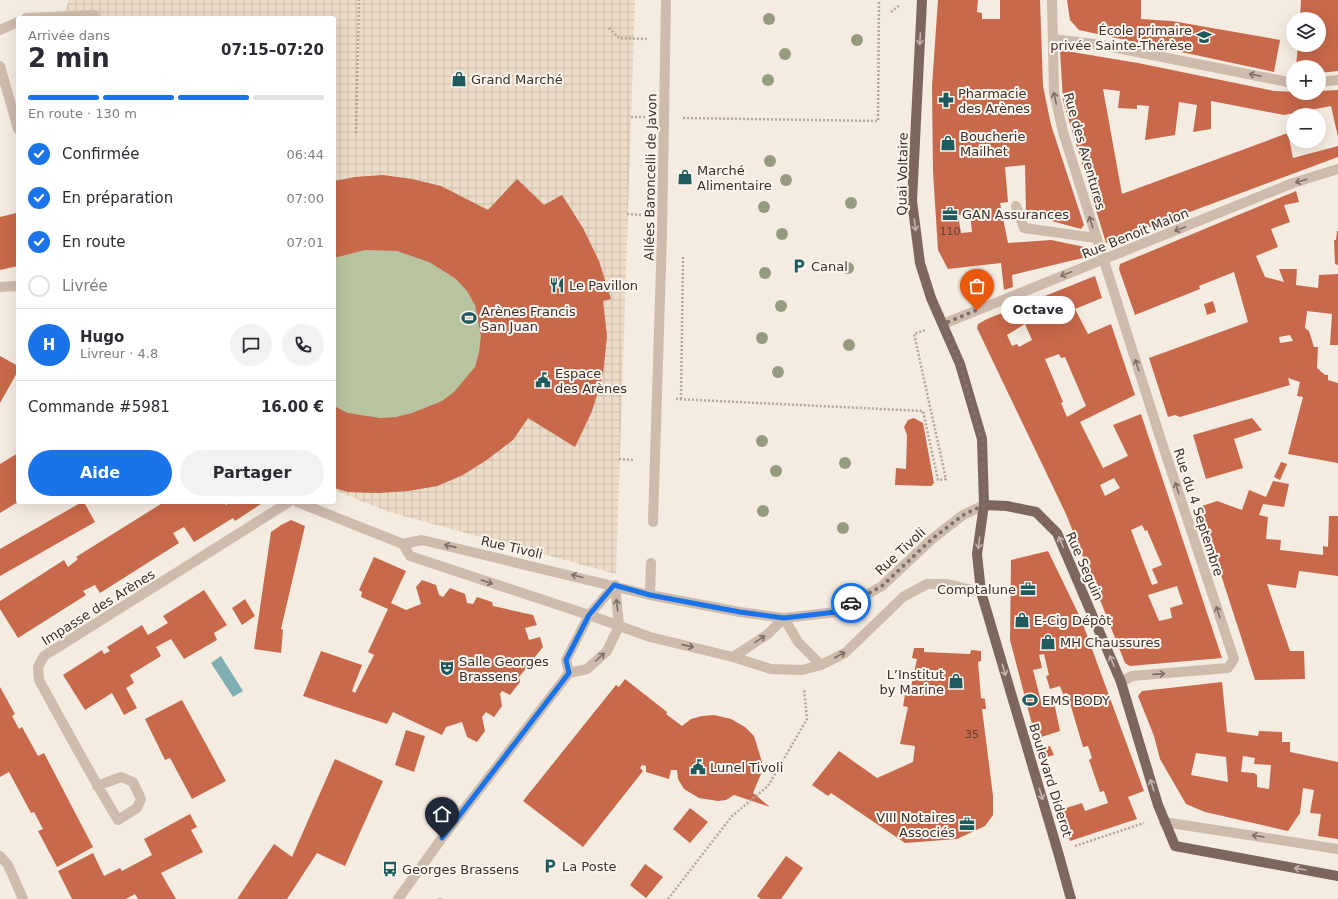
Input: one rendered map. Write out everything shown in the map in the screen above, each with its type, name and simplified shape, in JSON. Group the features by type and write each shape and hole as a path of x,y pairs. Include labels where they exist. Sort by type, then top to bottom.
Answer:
{"main road":[{"name":"Quai Voltaire","path":"922,0 912,201 920,264 931,298 960,364 982,439 984,505"},
{"name":"Rue Seguin","path":"984,505 1007,506 1036,512 1057,533 1121,682 1158,805 1175,846 1338,876"},
{"name":"Boulevard Diderot","path":"984,505 978,554 981,592 1071,899"}],"street":[{"name":"Allées Baroncelli de Javon","path":"654,522 662,234 666,0"},
{"name":"Rue des Aventures","path":"1052,0 1054,92 1063,132 1103,260"},
{"path":"71,16 94,15"},
{"path":"0,30 16,23"},
{"path":"1053,39 1102,45 1286,82"},
{"path":"0,66 16,122"},
{"path":"1326,81 1338,80"},
{"name":"Rue Benoit Malon","path":"943,324 1294,183 1338,169"},
{"path":"1016,206 1024,228 1096,238"},
{"name":"Rue du 4 Septembre","path":"1103,260 1234,659 1228,668 1132,676 1121,682"},
{"path":"0,287 16,286"},
{"name":"Impasse des Arènes","path":"97,786 121,777 133,782 141,799 137,808 118,820 97,786 39,680 38,667 44,656 286,504"},
{"path":"302,504 403,544 410,556 589,615 650,637 733,657 771,670 802,670 821,665 845,652 903,598 926,584 947,584 981,592"},
{"name":"Rue Tivoli","path":"403,544 422,540 614,585 650,595 740,612 784,618 836,612 882,586 932,539 963,515 984,505"},
{"path":"650,595 652,563"},
{"path":"569,673 566,660 589,615 614,585"},
{"path":"398,899 442,838 569,673 587,669 606,651 620,626 614,585"},
{"path":"733,657 768,634 784,618 798,642 821,665"},
{"path":"1164,822 1338,849"},
{"path":"0,856 8,865 23,899"}],"path":[{"path":"356,133 359,0"},
{"path":"684,118 878,121 879,0"},
{"path":"891,12 900,5"},
{"path":"609,28 619,38 665,40"},
{"path":"681,399 923,411 938,480 946,479 914,334 943,324"},
{"path":"668,899 732,816 768,786 807,720 802,670"},
{"path":"1058,852 1144,823 1141,810 1158,805"}],"green space":[{"name":"Arènes Francis San Juan","path":"383,175 441,186 488,210 517,179 562,195 570,206 586,241 599,284 606,322 607,346 600,383 592,411 514,439 493,456 465,474 435,487 418,491 383,494 366,494 336,488 336,181 355,177"}],"shaded area":[{"path":"69,0 635,0 616,574 389,512 336,491 336,489 348,492 378,493 408,491 437,486 463,475 488,459 513,440 528,418 592,411 603,375 607,336 603,301 583,228 562,195 544,205 517,179 488,210 441,186 383,175 355,177 336,181 336,16 63,16"}],"water":[{"path":"221,656 243,691 233,697 211,663"}],"building":[{"path":"938,0 978,0 977,12 982,13 982,19 1000,19 1000,0 1040,0 1043,86 1051,125 1084,225 1081,229 1026,214 1025,165 1005,167 1008,202 1000,203 1008,243 1051,240 1090,248 1095,255 1012,275 1013,287 1004,290 1001,263 948,269 938,250 933,172 932,86","holes":["970,214 972,232 961,233 958,215"]},
{"path":"1067,0 1141,0 1141,19 1172,21 1280,40 1274,72 1079,30 1070,20"},
{"path":"1301,0 1338,0 1338,71 1326,72 1326,60 1297,60 1297,52 1326,52 1326,12 1300,12"},
{"path":"1060,50 1138,63 1274,91 1286,92 1286,100 1326,100 1326,91 1338,90 1338,137 1331,106 1321,108 1286,108 1286,115 1284,115 1211,101 1211,129 1193,132 1197,105 1179,102 1175,135 1145,140 1149,106 1137,105 1137,109 1118,108 1120,91 1103,89 1122,194 1286,134 1286,148 1291,148 1293,158 1338,146 1338,157 1106,243 1063,101"},
{"name":"Arènes Francis San Juan","path":"383,175 412,179 441,186 488,210 517,179 544,205 562,195 583,228 599,261 611,299 603,301 607,336 603,375 592,411 575,447 528,418 513,440 488,459 463,475 437,486 408,491 378,493 348,492 336,489 336,407 348,413 380,418 396,417 412,413 442,401 454,392 475,367 481,336 475,305 467,291 456,279 429,262 397,251 365,250 336,257 336,181 355,177"},
{"path":"1296,191 1299,202 1284,205 1290,222 1271,229 1278,247 1256,256 1265,277 1284,282 1279,269 1297,269 1296,285 1318,288 1319,275 1338,274 1338,345 1330,345 1332,314 1307,311 1305,328 1309,331 1314,347 1318,347 1317,368 1325,375 1328,375 1328,380 1338,383 1338,463 1288,454 1303,397 1297,396 1300,382 1288,378 1290,385 1180,417 1175,415 1168,417 1149,358 1248,322 1234,272 1199,286 1200,289 1135,315 1119,269 1120,264","holes":["1290,335 1293,341 1280,343 1279,337"]},
{"path":"16,213 16,266 0,270 0,217"},
{"path":"1337,231 1338,265 1335,264 1334,240 1336,240"},
{"path":"1095,276 1102,298 1075,309 1088,334 1111,324 1135,395 1080,422 1103,468 1128,456 1113,425 1141,414 1222,658 1130,666 1125,663 1066,514 977,328 978,324 987,319","holes":["1025,324 1032,340 1019,347 1017,344 1012,346 1007,335","1059,354 1061,358 1065,357 1086,406 1067,417 1061,403 1063,402 1045,359","1114,478 1120,488 1105,496 1100,485","1142,525 1145,531 1147,530 1162,565 1152,569 1158,583 1152,585 1131,530","1177,586 1183,604 1170,608 1172,618 1159,621 1148,595"]},
{"path":"1213,301 1216,312 1207,315 1204,304"},
{"path":"0,356 16,365 16,375 0,403"},
{"path":"914,418 923,423 934,483 931,486 895,485 896,468 906,469 907,435 904,427 908,420"},
{"path":"1252,418 1262,430 1234,439 1243,468 1206,479 1193,435"},
{"path":"16,454 16,503 0,513 0,464"},
{"path":"1281,462 1287,464 1280,480 1274,477"},
{"path":"1273,481 1289,484 1284,507 1263,504 1259,515 1268,517 1266,539 1281,540 1280,550 1323,555 1323,546 1328,547 1329,516 1338,516 1338,576 1299,571 1296,588 1267,584 1290,651 1304,651 1305,679 1255,680 1199,507 1217,501 1242,510 1249,490 1266,497"},
{"path":"79,504 85,504 95,522 0,576 0,549"},
{"path":"161,504 261,504 235,521 233,518 194,542 184,527 173,533 179,543 100,593 95,585 83,591 86,595 18,638 0,609 0,601 64,560 68,567 78,559 76,557"},
{"path":"291,520 305,526 281,629 283,630 281,653 254,649 271,532"},
{"path":"1048,551 1081,619 1144,791 1128,797 1137,819 1070,841 1060,810 1082,803 1085,811 1108,803 1104,791 1100,792 1089,760 1092,758 1088,746 1083,747 1067,693 1063,694 1060,686 1050,689 1046,676 1049,675 1044,654 1039,655 1042,668 1033,670 1042,705 1054,702 1060,731 1038,738 1035,728 1033,728 1010,640 1011,560"},
{"name":"Salle Georges Brassens","path":"374,557 406,571 391,603 406,610 421,604 416,587 422,580 436,585 439,595 443,597 450,588 465,594 467,603 473,604 477,597 492,602 493,606 533,615 537,625 525,628 529,640 540,637 543,647 519,677 520,682 510,695 502,691 500,694 502,706 494,717 486,712 482,717 485,731 477,742 467,737 462,722 446,727 442,735 393,712 387,724 303,696 321,651 362,665 352,691 355,693 374,655 368,652 388,609 361,597 362,592 359,590"},
{"path":"204,590 227,625 214,633 217,640 184,659 171,639 156,647 161,656 130,675 134,683 126,688 137,708 124,715 112,693 85,710 63,675 102,650 104,654 110,651 107,647 142,625 148,635 168,623 163,616"},
{"path":"245,599 255,616 242,625 232,608"},
{"path":"914,648 924,648 924,652 970,654 971,650 981,651 981,661 978,662 981,698 985,699 986,709 982,709 993,796 993,815 985,826 957,839 905,843 831,793 828,796 812,785 839,751 877,778 913,762 915,746 900,744 908,707 903,706 905,695 909,696 917,659 912,658"},
{"name":"Lunel Tivoli","path":"625,679 667,712 666,714 682,726 691,719 714,715 731,719 745,727 754,736 762,762 761,774 753,793 770,807 734,795 726,800 718,801 699,798 684,789 678,779 677,770 671,770 669,779 646,772 646,766 642,765 640,768 643,771 583,847 523,801 616,685 619,687"},
{"path":"1222,682 1227,732 1258,736 1259,731 1282,732 1282,742 1290,742 1290,752 1338,762 1338,839 1318,836 1321,814 1310,813 1314,790 1303,788 1300,813 1288,831 1205,812 1186,804 1160,759 1154,736 1138,696 1142,691","holes":["1196,753 1226,757 1228,782 1191,775","1243,756 1255,758 1254,764 1271,765 1269,789 1257,787 1257,775 1254,773 1241,772"]},
{"path":"0,687 15,714 12,716 19,729 22,727 38,756 44,753 93,847 57,867 38,831 43,829 34,812 31,813 9,772 0,777"},
{"path":"182,700 226,781 192,799 170,758 165,760 145,719"},
{"path":"406,730 425,736 414,772 395,765"},
{"path":"1050,746 1054,755 1044,758 1041,748"},
{"path":"335,759 383,781 345,866 317,853 287,899 237,899 274,844 292,857"},
{"path":"690,808 708,822 690,843 673,829"},
{"path":"190,814 197,827 191,830 203,852 161,873 176,899 138,899 135,894 126,899 72,899 58,871 93,853 104,876 120,868 122,871 152,855 144,839"},
{"path":"786,856 803,868 781,899 761,899 757,896"},
{"path":"645,864 663,877 646,898 630,885"}],"way so far":[{"path":"851,603 882,586 932,539 963,515 984,505 982,439 960,364 943,324 977,310"}],"place":[{"name":"École primaire privée Sainte-Thérèse","path":"1204,37"},
{"name":"Grand Marché","path":"459,79"},
{"name":"Pharmacie des Arènes","path":"946,100"},
{"name":"Boucherie Mailhet","path":"948,143"},
{"name":"Marché Alimentaire","path":"685,177"},
{"name":"GAN Assurances","path":"950,214"},
{"name":"Canal","path":"799,266"},
{"name":"Le Pavillon","path":"557,285"},
{"name":"Octave","path":"977,310"},
{"name":"Arènes Francis San Juan","path":"469,318"},
{"name":"Espace des Arènes","path":"543,380"},
{"name":"Comptalune","path":"1028,589"},
{"name":"E-Cig Dépôt","path":"1022,620"},
{"name":"MH Chaussures","path":"1048,642"},
{"name":"Salle Georges Brassens","path":"447,668"},
{"name":"L’Institut by Marine","path":"956,681"},
{"name":"EMS BODY","path":"1030,700"},
{"name":"Lunel Tivoli","path":"698,767"},
{"name":"VIII Notaires Associés","path":"967,824"},
{"name":"La Poste","path":"550,866"},
{"name":"Georges Brassens","path":"390,869"}],"route":[{"path":"442,838 569,673 566,660 589,615 614,585 650,595 740,612 784,618 836,612 851,603"}]}
